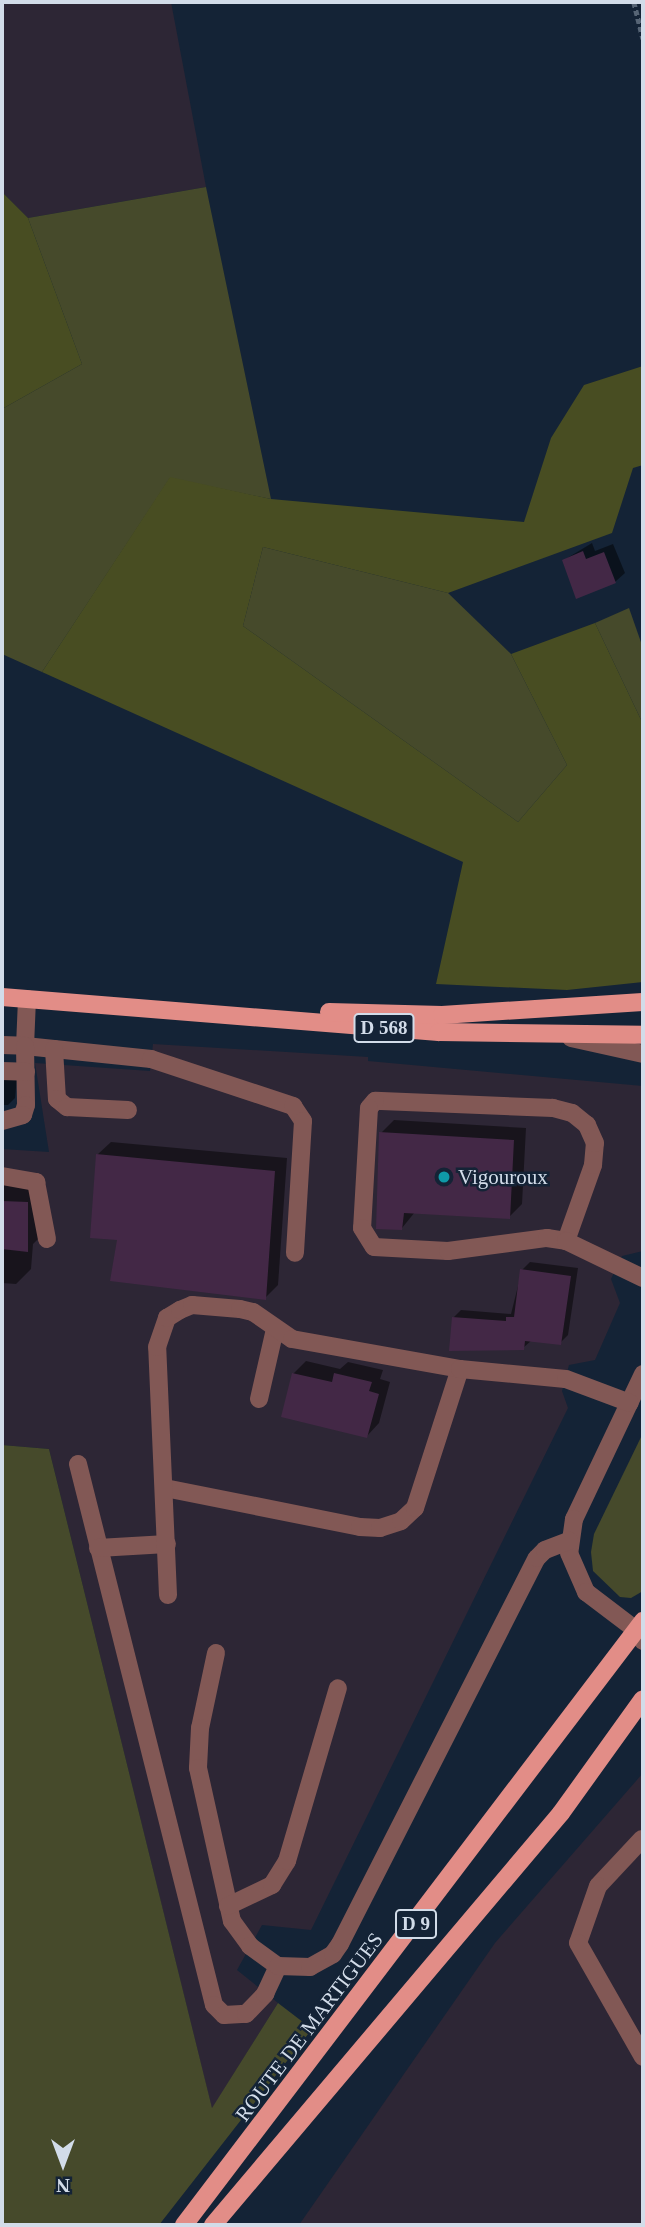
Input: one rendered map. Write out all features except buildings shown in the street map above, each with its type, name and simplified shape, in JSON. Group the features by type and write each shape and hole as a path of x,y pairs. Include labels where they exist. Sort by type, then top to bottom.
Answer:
{"main road":[{"name":"D 568","path":"2,997 439,1032 561,1036 643,1035"},
{"name":"D 568","path":"126,1006 442,1015 643,1002"},
{"name":"ROUTE DE MARTIGUES","path":"184,2225 641,1631"},
{"name":"D 9","path":"213,2225 561,1813 641,1702"}],"street":[{"path":"2,1121 23,1115 27,999"},
{"path":"561,1036 643,1054"},
{"path":"2,1045 151,1059 293,1106 303,1121 295,1253"},
{"path":"54,1049 57,1099 66,1107 128,1110"},
{"path":"2,1071 26,1072"},
{"path":"566,1241 593,1165 595,1143 587,1125 572,1113 381,1098 369,1108 362,1228 374,1247 448,1251 547,1238 566,1241 643,1278"},
{"path":"2,1176 36,1182 41,1191 47,1239"},
{"path":"168,1595 157,1347 167,1318 192,1305 253,1312 292,1339 460,1369 566,1379 630,1402"},
{"path":"258,1399 275,1329"},
{"path":"165,1488 360,1527 380,1528 401,1521 415,1507 460,1369"},
{"path":"641,1631 586,1592 572,1567 569,1541 574,1519 643,1374"},
{"path":"78,1464 214,2005 224,2015 246,2014 265,1994 278,1966"},
{"path":"216,1653 200,1728 198,1768 228,1906 240,1934 278,1966 310,1967 333,1954 537,1558 545,1549 569,1541"},
{"path":"97,1548 167,1544"},
{"path":"641,1702 643,1687"},
{"path":"228,1906 272,1885 287,1861 338,1688"},
{"path":"643,1840 598,1886 578,1943 643,2057"}],"path":[{"path":"634,2 643,39"}],"shaded area":[{"path":"2,2 171,2 206,187 28,218 2,192"},
{"path":"153,1044 368,1057 368,1061 643,1086 643,1251 622,1256 611,1279 620,1303 595,1360 569,1365 562,1391 568,1408 311,1930 262,1925 237,1970 278,2003 212,2109 49,1449 2,1445 2,1149 49,1152 35,1063 150,1071"},
{"path":"643,1773 643,2225 299,2225 495,1943"}],"green space":[{"path":"206,187 271,499 170,478 42,672 2,654 2,409 82,364 28,218"},
{"path":"2,192 28,218 82,364 2,409"},
{"path":"643,366 643,465 633,468 612,533 448,593 263,547 243,626 518,822 567,765 511,654 595,623 643,724 643,982 567,990 436,984 463,862 42,672 170,477 271,499 524,522 551,438 584,385"},
{"path":"263,547 448,593 511,654 567,765 518,822 243,626"},
{"path":"629,608 643,648 643,724 595,623"},
{"path":"643,1433 643,1591 631,1598 620,1597 593,1571 591,1552 594,1534"},
{"path":"2,1445 49,1449 212,2108 278,2003 312,2029 159,2225 2,2225"}],"place":[{"name":"Vigouroux","path":"444,1177"}]}
